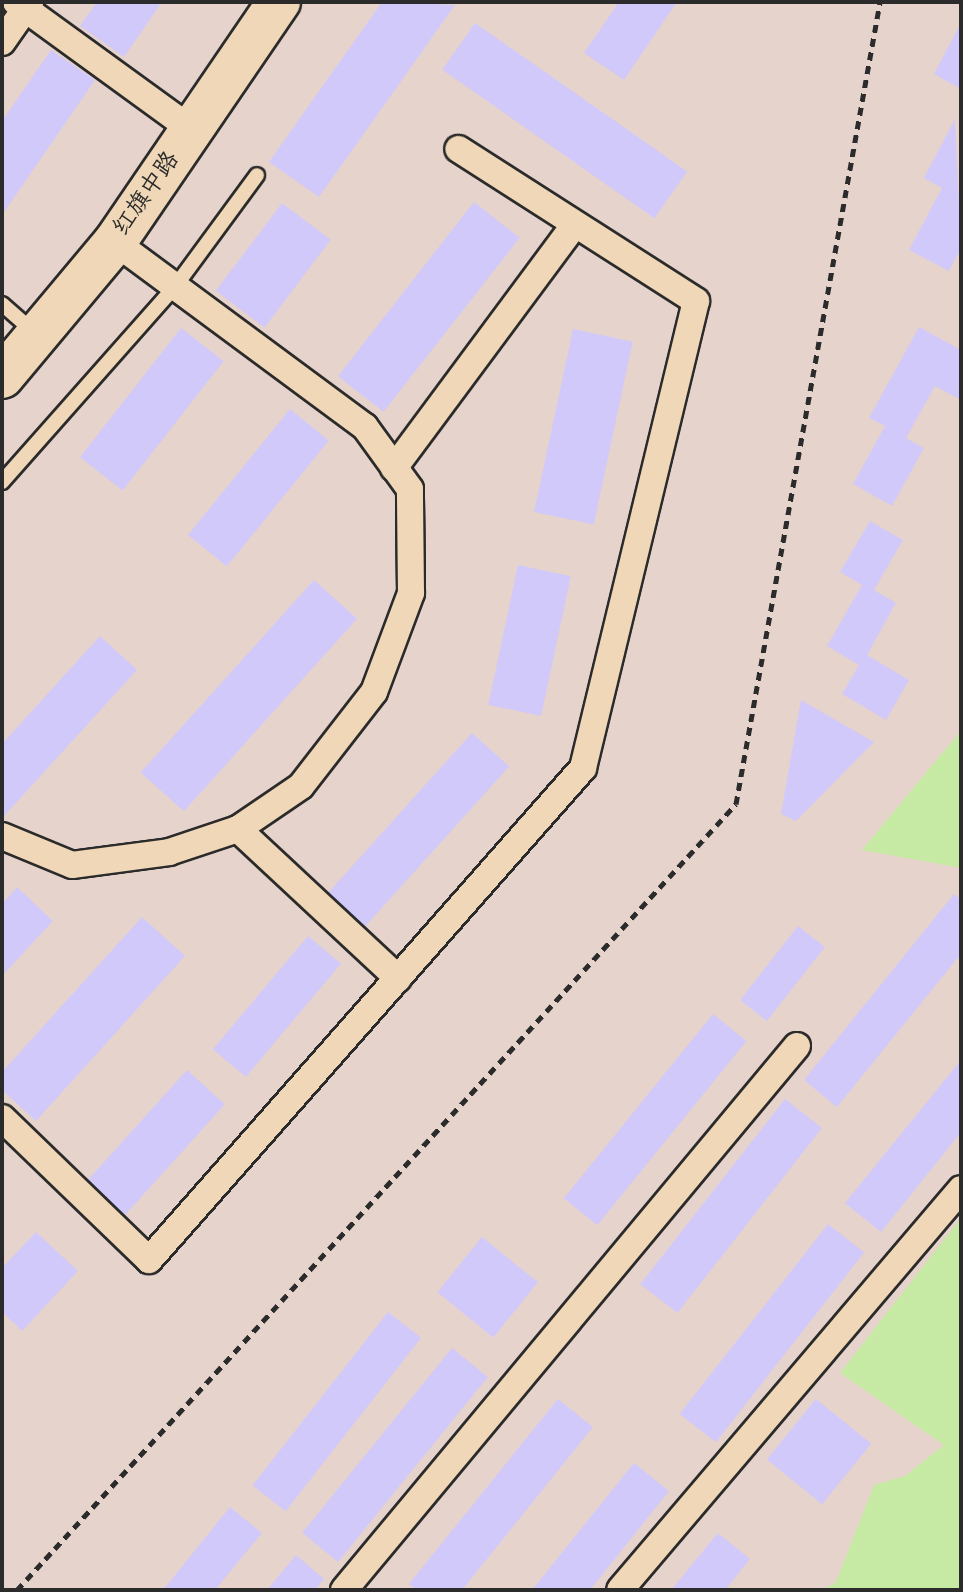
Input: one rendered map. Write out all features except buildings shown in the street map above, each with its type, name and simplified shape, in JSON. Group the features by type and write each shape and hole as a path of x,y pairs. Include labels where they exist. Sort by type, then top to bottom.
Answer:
{"main road":[{"name":"红旗中路","path":"2,377 40,336 115,242 279,2"}],"street":[{"path":"2,42 24,4 192,130"},
{"path":"2,1118 149,1260 583,768 696,301 574,226 458,149"},
{"path":"394,468 574,226"},
{"path":"2,836 72,865 169,852 238,829 301,786 374,692 411,593 410,489 365,427 177,284 115,242"},
{"path":"238,829 398,978"},
{"path":"344,1590 797,1046"},
{"path":"620,1590 961,1189"}],"lane":[{"path":"2,482 177,284 257,175"},
{"path":"2,304 40,336"}],"path":[{"path":"17,1590 736,804 880,2"}],"green space":[{"path":"961,731 961,868 862,850 934,763"},
{"path":"961,1218 961,1590 823,1590 836,1582 874,1485 905,1476 944,1445 840,1373"}]}
